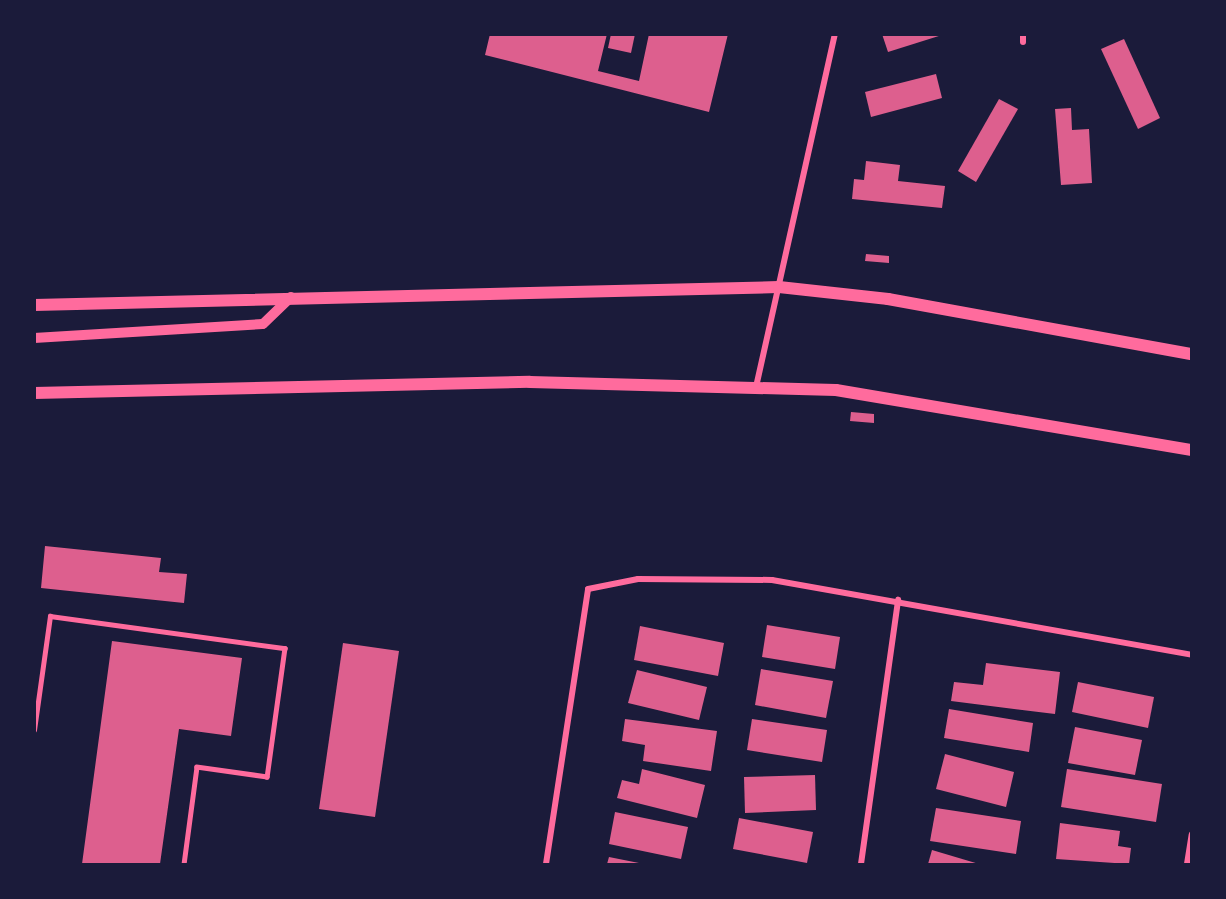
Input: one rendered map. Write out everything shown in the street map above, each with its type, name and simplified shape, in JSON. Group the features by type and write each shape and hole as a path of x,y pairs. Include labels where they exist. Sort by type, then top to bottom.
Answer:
{"main road":[{"path":"34,305 291,296 778,286 888,299 1191,354"},
{"path":"34,393 530,382 836,390 1191,450"}],"street":[{"path":"756,388 835,34"},
{"path":"1023,34 1023,42"},
{"path":"34,338 263,324 291,296"},
{"path":"546,864 588,589 638,579 772,580 898,600 1191,655"},
{"path":"861,864 898,600"},
{"path":"1187,864 1191,834"}],"lane":[{"path":"34,730 50,616 285,648 267,777 197,767 184,864"}],"building":[{"path":"490,34 607,34 598,71 639,81 649,34 728,34 709,112 485,55"},
{"path":"611,34 635,34 631,53 608,48"},
{"path":"882,34 942,34 942,35 888,52"},
{"path":"1124,39 1160,118 1138,129 1101,49"},
{"path":"936,74 942,98 871,117 865,92"},
{"path":"999,99 1018,109 976,182 958,171"},
{"path":"1071,108 1072,130 1089,129 1092,183 1061,185 1055,109"},
{"path":"866,161 900,165 898,181 945,186 942,208 852,199 854,179 864,180"},
{"path":"866,254 889,256 889,263 865,261"},
{"path":"851,412 874,414 874,423 850,421"},
{"path":"45,546 161,558 159,572 187,574 184,603 41,588"},
{"path":"767,625 840,637 835,669 762,657"},
{"path":"640,626 724,643 718,676 634,660"},
{"path":"112,641 242,658 231,736 179,729 160,864 82,864"},
{"path":"343,643 399,651 375,817 319,809"},
{"path":"986,663 1060,672 1055,714 951,701 954,682 983,685"},
{"path":"761,669 833,681 826,718 755,705"},
{"path":"637,670 707,687 699,720 628,703"},
{"path":"1078,682 1154,697 1148,728 1072,712"},
{"path":"949,709 1033,723 1029,752 944,738"},
{"path":"625,719 717,731 711,771 643,761 645,745 622,741"},
{"path":"752,719 827,730 822,762 747,750"},
{"path":"1075,727 1142,740 1135,775 1068,763"},
{"path":"945,754 1014,772 1006,807 936,789"},
{"path":"642,769 705,785 697,818 617,798 622,780 639,784"},
{"path":"1067,769 1162,784 1156,822 1061,807"},
{"path":"815,775 816,810 745,813 744,777"},
{"path":"936,808 1021,821 1016,854 930,841"},
{"path":"615,812 688,827 681,859 609,844"},
{"path":"739,818 813,832 807,863 733,849"},
{"path":"1060,823 1120,831 1118,846 1131,848 1129,864 1056,859"},
{"path":"932,850 979,864 928,864"},
{"path":"609,857 639,863 639,864 607,864"}]}
